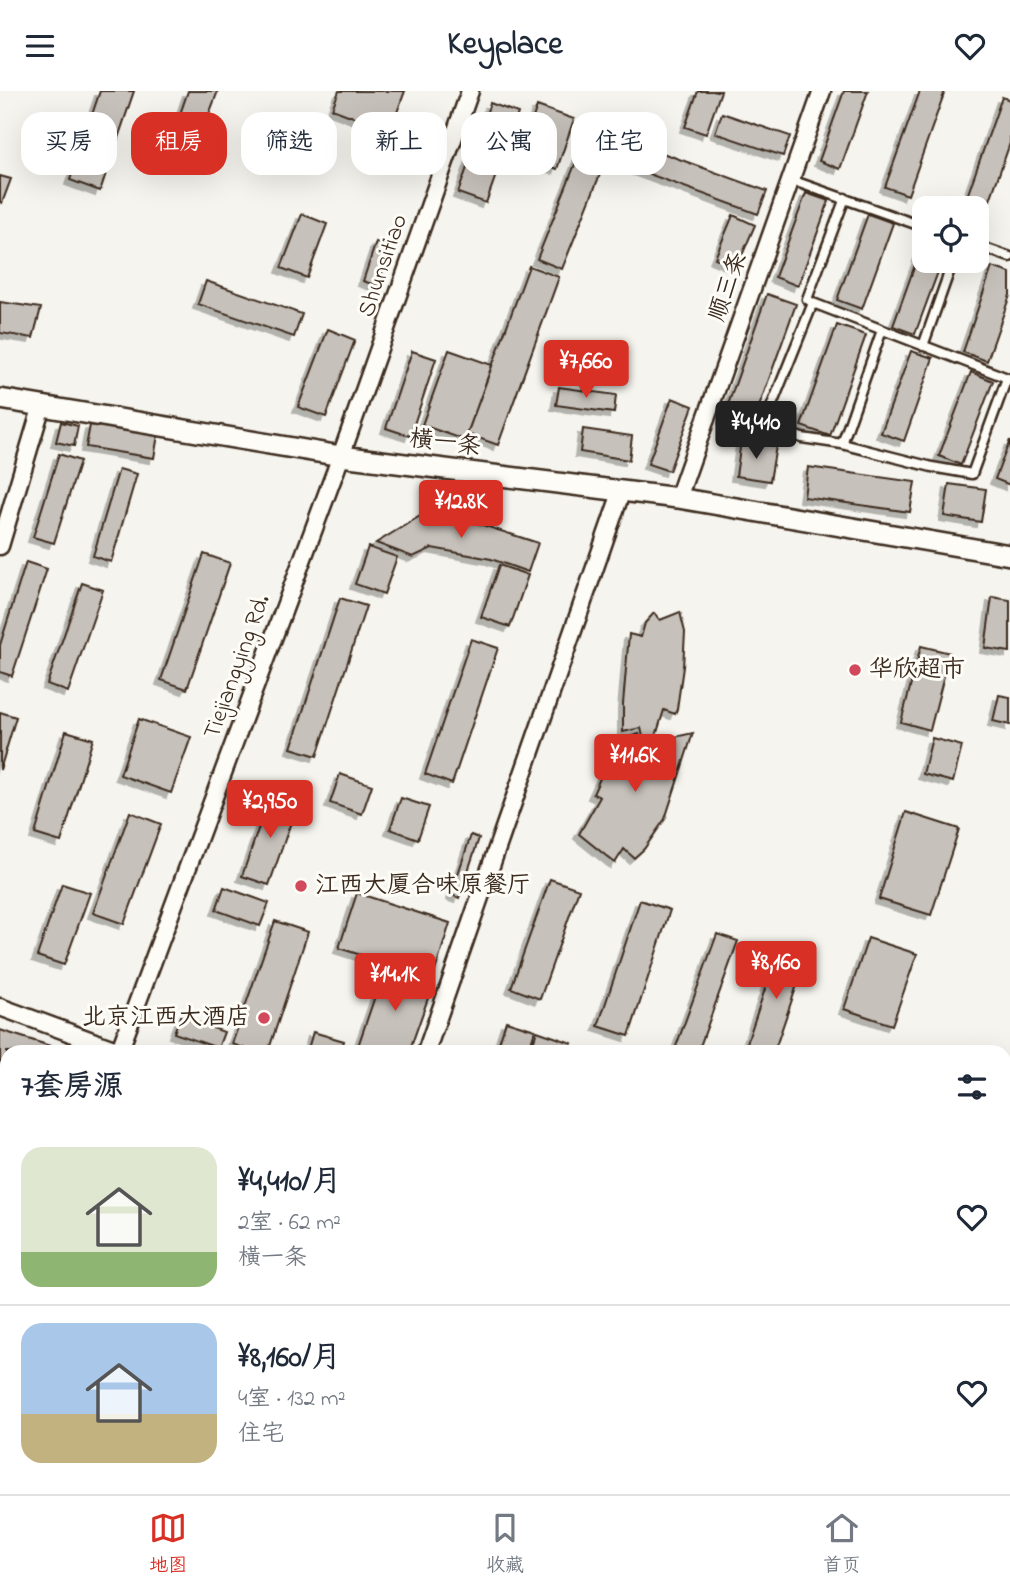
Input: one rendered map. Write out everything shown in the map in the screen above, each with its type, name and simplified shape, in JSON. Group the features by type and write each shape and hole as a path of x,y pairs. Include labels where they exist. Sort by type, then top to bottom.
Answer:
{"street":[{"name":"Shunsitiao","path":"341,456 470,91"},
{"name":"顺三条","path":"678,498 822,91"},
{"name":"横一条","path":"0,398 341,456 678,498 1010,554"},
{"path":"0,546 42,405"},
{"name":"Tiejiangying Rd.","path":"122,1045 341,456"},
{"path":"427,1045 622,490"},
{"path":"0,1007 104,1045"}],"lane":[{"path":"791,180 912,223"},
{"path":"813,303 764,425 802,438 842,444 932,467 972,474 1008,379 807,299 845,198"},
{"path":"989,250 1010,257"},
{"path":"923,346 949,273"},
{"path":"842,444 882,330"}],"building":[{"path":"100,91 134,91 117,141 117,112 93,112"},
{"path":"188,91 218,91 210,112 181,112"},
{"path":"339,91 405,91 397,112 351,112 351,116 332,109"},
{"path":"698,91 721,91 706,134 685,127"},
{"path":"844,91 868,91 840,169 819,161"},
{"path":"920,91 945,91 908,195 885,187"},
{"path":"1002,97 1010,100 1010,143 989,203 989,196 967,196"},
{"path":"490,103 515,112 487,112"},
{"path":"537,106 554,112 535,112"},
{"path":"557,113 571,118 571,128 557,169"},
{"path":"722,113 790,136 783,156 715,133"},
{"path":"667,155 767,191 758,214 652,175 667,175"},
{"path":"571,174 600,175 562,269 537,259"},
{"path":"72,175 105,175 100,191 70,180"},
{"path":"464,175 496,175 486,203 458,193"},
{"path":"0,176 11,179 2,203 0,202"},
{"path":"806,193 829,201 798,286 775,277"},
{"path":"302,214 327,224 307,278 281,268"},
{"path":"868,214 893,223 862,309 837,300"},
{"path":"733,215 755,225 737,267 715,258"},
{"path":"376,242 391,247 378,286 363,281"},
{"path":"529,266 559,277 498,445 467,434"},
{"path":"992,267 1010,273 1010,295 987,361 963,352"},
{"path":"912,273 938,273 915,334 893,326"},
{"path":"206,281 302,314 294,337 198,304"},
{"path":"767,294 796,304 751,429 723,419"},
{"path":"0,302 41,308 33,338 0,333"},
{"path":"837,325 866,335 830,436 801,426"},
{"path":"328,329 355,340 326,417 298,407"},
{"path":"449,350 492,365 465,440 422,425"},
{"path":"412,351 436,359 410,436 386,428"},
{"path":"911,351 933,358 904,441 881,433"},
{"path":"971,372 993,381 961,465 939,456"},
{"path":"559,387 616,395 614,413 556,405"},
{"path":"672,398 693,406 669,471 648,464"},
{"path":"61,422 78,426 74,446 56,442"},
{"path":"90,425 158,435 154,458 86,447"},
{"path":"583,429 632,436 629,460 580,452"},
{"path":"1010,440 1010,485 995,479"},
{"path":"741,441 776,446 770,481 736,476"},
{"path":"59,454 80,461 54,543 33,537"},
{"path":"808,467 915,482 910,512 804,497"},
{"path":"119,469 137,474 111,562 93,556"},
{"path":"949,484 986,489 981,522 944,516"},
{"path":"425,513 464,519 538,543 528,572 491,559 432,548 413,557 376,543"},
{"path":"368,547 397,557 384,594 355,584"},
{"path":"204,554 230,563 187,689 161,680"},
{"path":"26,562 47,569 12,676 0,672 0,645"},
{"path":"499,565 528,575 510,627 481,617"},
{"path":"82,583 103,590 68,692 47,684"},
{"path":"992,597 1010,600 1010,652 985,648"},
{"path":"340,598 366,606 317,756 291,748"},
{"path":"680,612 685,632 677,709 675,714 664,710 655,739 644,741 641,728 623,732 629,634 641,637 645,623 654,613 660,620"},
{"path":"471,639 498,648 452,784 425,774"},
{"path":"921,646 950,653 930,730 901,722"},
{"path":"999,695 1010,697 1010,725 993,721"},
{"path":"0,712 16,717 0,770"},
{"path":"139,719 191,737 171,793 120,775"},
{"path":"66,731 93,739 61,842 35,834"},
{"path":"693,733 665,819 644,849 634,858 624,849 615,863 579,834 600,797 593,794 617,740 639,734 642,744"},
{"path":"932,738 962,746 953,782 923,774"},
{"path":"340,774 372,785 362,814 330,803"},
{"path":"270,795 297,805 269,885 242,876"},
{"path":"401,798 429,807 418,839 390,829"},
{"path":"130,812 161,824 124,924 93,913"},
{"path":"906,812 959,829 931,915 879,899"},
{"path":"471,835 479,838 459,898 451,895"},
{"path":"550,879 579,889 540,999 511,988"},
{"path":"62,884 90,893 64,965 37,956"},
{"path":"224,887 269,903 260,926 216,910"},
{"path":"357,893 450,923 433,978 339,948"},
{"path":"640,900 670,910 629,1036 598,1026"},
{"path":"275,921 308,932 270,1045 232,1044"},
{"path":"717,934 738,941 701,1045 677,1045"},
{"path":"868,938 917,954 892,1025 844,1009"},
{"path":"779,947 807,956 776,1045 746,1045"},
{"path":"385,967 433,984 411,1045 358,1045"},
{"path":"180,1016 224,1032 219,1045 209,1045 174,1033"},
{"path":"506,1021 535,1030 530,1045 498,1045"},
{"path":"0,1030 47,1045 0,1045"},
{"path":"537,1031 572,1043 571,1045 532,1045"},
{"path":"313,1032 344,1041 343,1045 309,1045"}],"place":[{"name":"华欣超市","path":"855,670"},
{"name":"江西大厦合味原餐厅","path":"301,886"},
{"name":"北京江西大酒店","path":"264,1018"}]}
